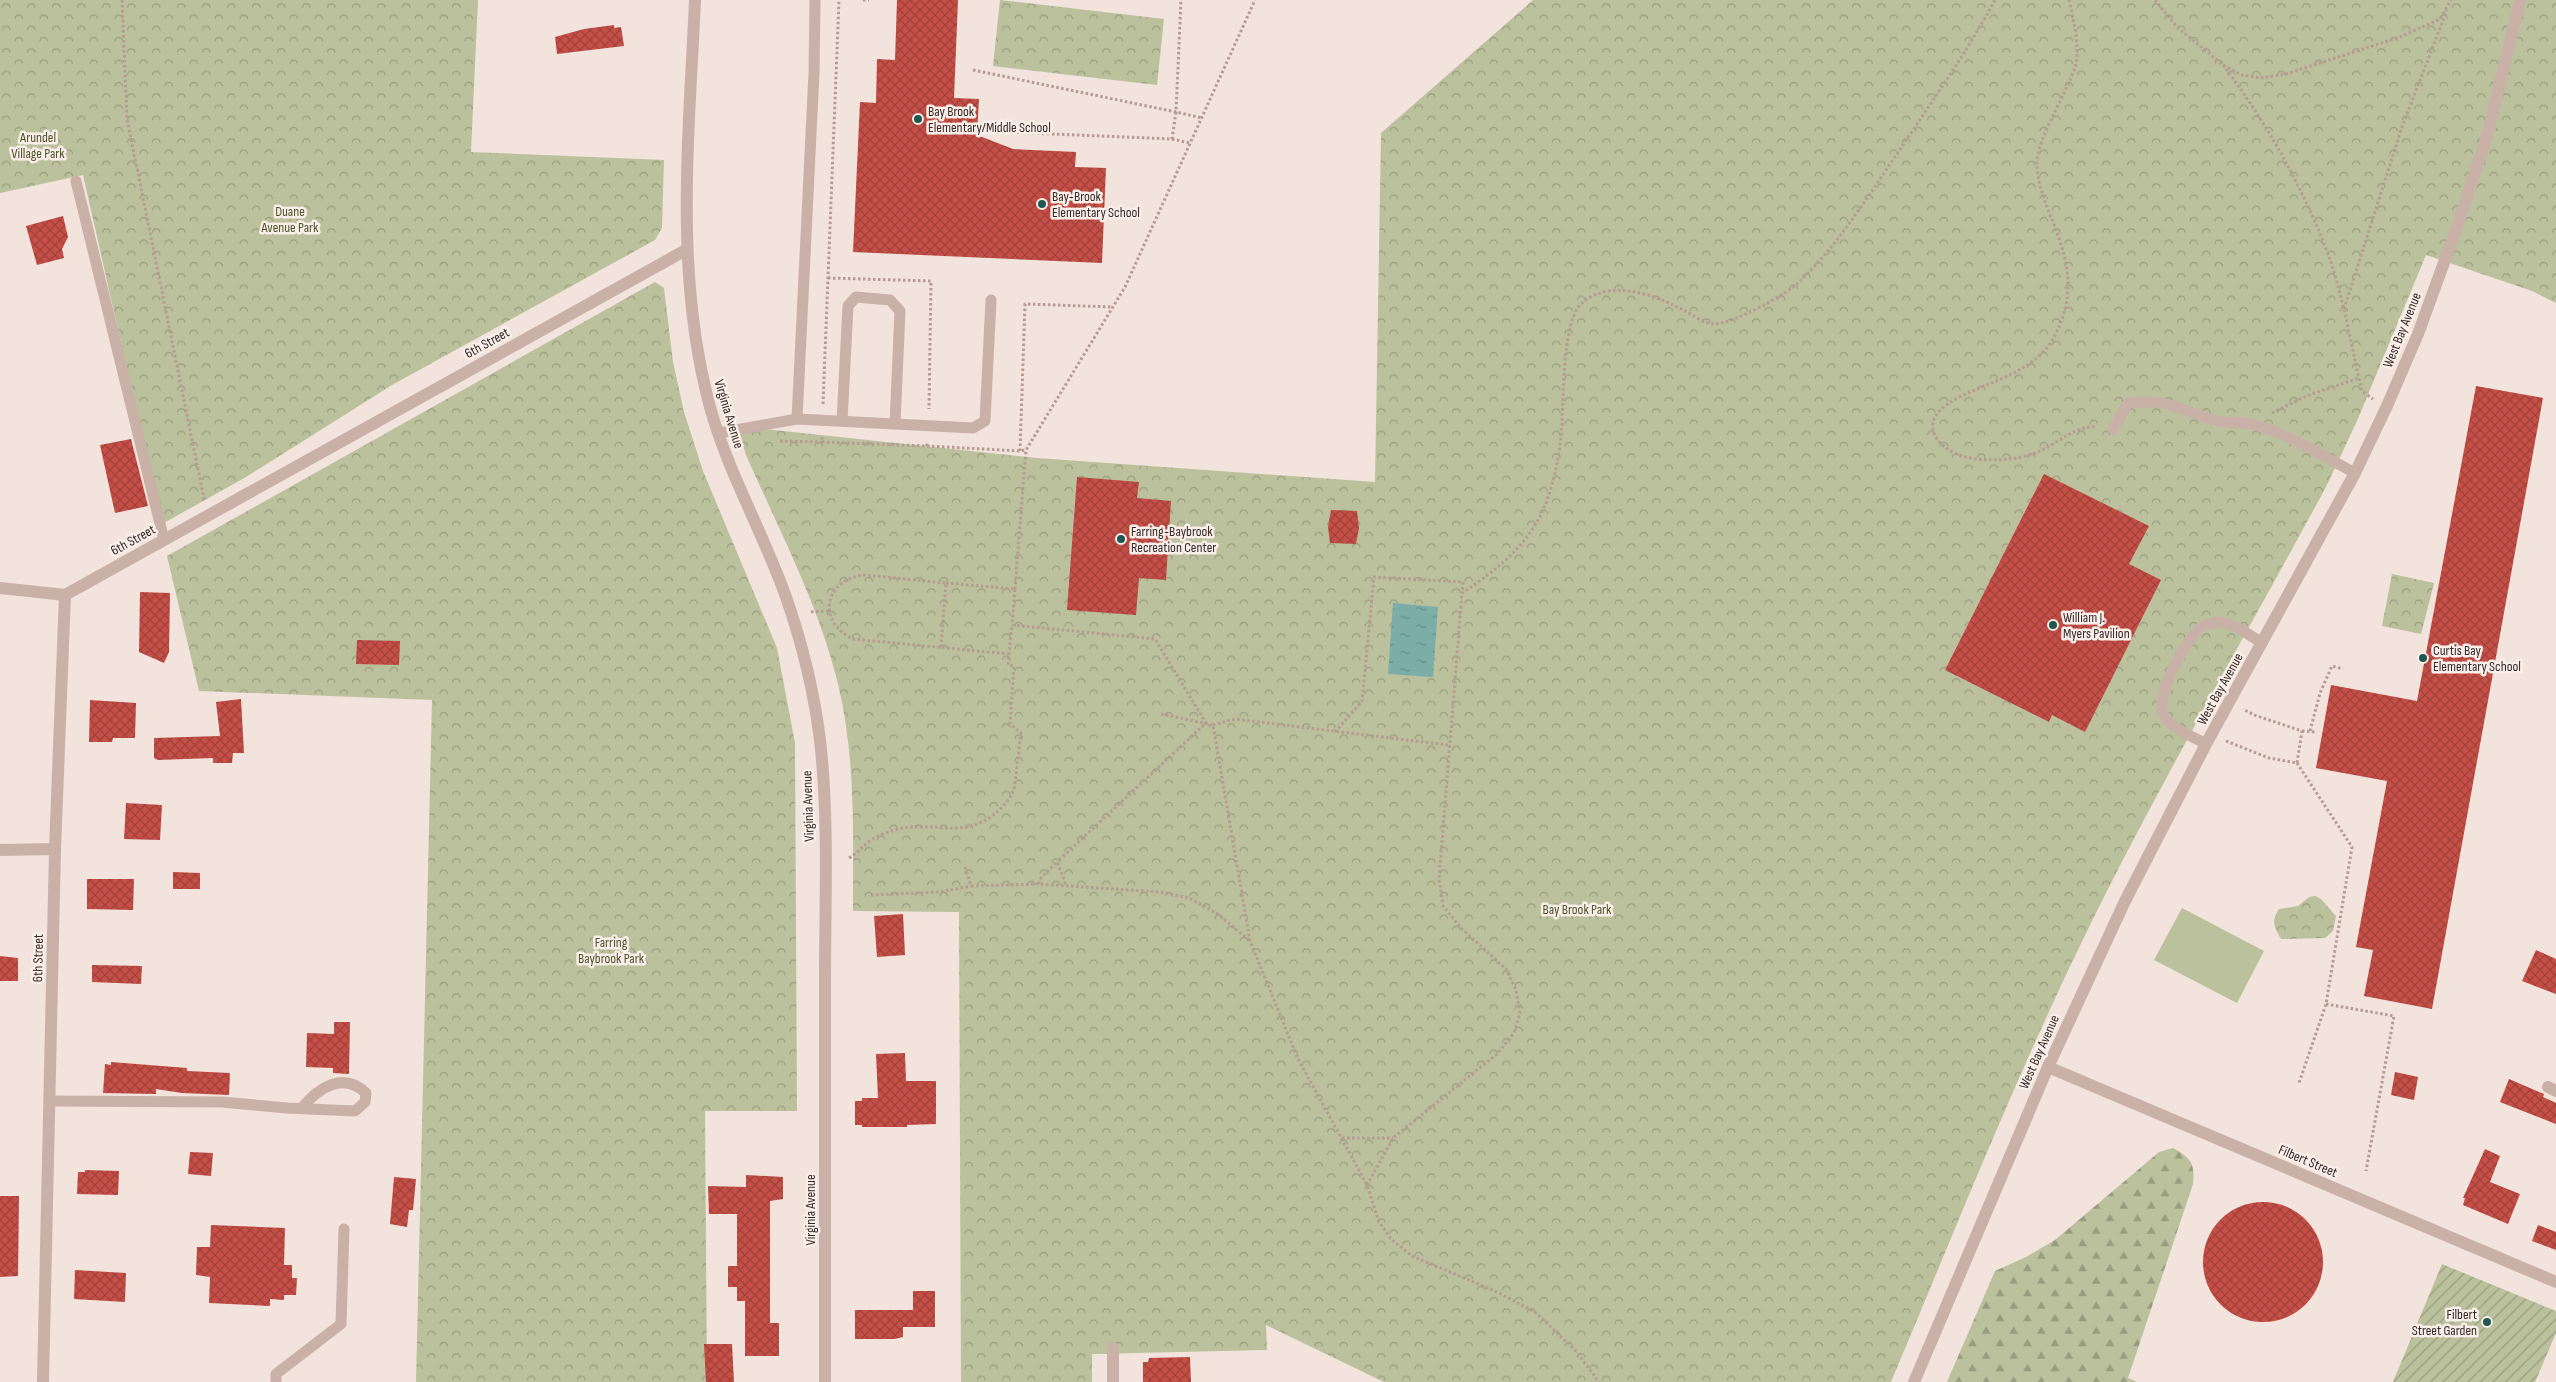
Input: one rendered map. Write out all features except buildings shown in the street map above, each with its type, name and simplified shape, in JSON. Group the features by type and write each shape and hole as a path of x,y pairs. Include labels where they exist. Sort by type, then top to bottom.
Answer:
{"street":[{"path":"686,250 695,0"},
{"name":"West Bay Avenue","path":"1914,1382 2048,1067 2125,901 2230,700 2355,474 2386,408 2418,334 2458,224 2488,133 2520,0"},
{"name":"6th Street","path":"43,1382 55,849 65,595 686,250"},
{"name":"Virginia Avenue","path":"686,250 698,359 718,433 727,459 785,594 804,658 820,742 824,874 825,1382"},
{"path":"0,588 65,595"},
{"path":"0,850 55,849"},
{"name":"Filbert Street","path":"2048,1067 2556,1282"},
{"path":"1113,1348 1113,1382"}],"lane":[{"path":"797,419 814,73 815,0"},
{"path":"76,181 164,540"},
{"path":"842,421 848,306 856,297 890,300 900,311 895,424"},
{"path":"718,433 797,419 973,428 985,421 992,300"},
{"path":"2113,429 2128,403 2149,400 2176,405 2219,421 2252,424 2277,432 2355,474"},
{"path":"2209,739 2173,725 2163,715 2161,703 2164,689 2191,637 2203,626 2217,622 2231,625 2262,642"},
{"path":"50,1101 222,1102 302,1108 355,1111 365,1102 366,1093 360,1087 351,1084 333,1084 322,1088 302,1108"},
{"path":"276,1382 276,1374 341,1324 344,1229"}],"path":[{"path":"122,0 127,118 208,516"},
{"path":"823,409 839,0"},
{"path":"863,0 869,0"},
{"path":"1172,140 1176,112 1180,0"},
{"path":"849,858 858,854 872,840 894,830 907,827 965,828 983,822 1005,805 1014,790 1021,733 1010,724 1014,666 1008,665 1016,589 1026,450 1125,287 1255,0"},
{"path":"1462,593 1491,574 1520,545 1538,520 1551,486 1561,439 1567,344 1572,318 1580,304 1592,296 1609,291 1638,292 1666,301 1712,324 1732,321 1797,284 1835,244 1972,42 1995,0"},
{"path":"2069,0 2074,25 2076,62 2037,160 2040,188 2060,240 2070,280 2066,313 2052,342 2029,365 1958,397 1939,412 1933,426 1936,438 1964,458 1992,461 2013,460 2041,450 2087,426 2113,429"},
{"path":"2155,0 2177,27 2222,65 2242,75 2261,78 2286,74 2422,28 2440,19 2450,2"},
{"path":"2343,310 2402,127 2450,2"},
{"path":"2222,65 2252,106 2290,171 2328,255 2362,391 2386,408"},
{"path":"973,70 1202,118"},
{"path":"982,131 1172,140 1190,143"},
{"path":"1020,451 1025,304 1113,307"},
{"path":"2262,427 2274,410 2306,396 2359,378"},
{"path":"822,434 822,442"},
{"path":"927,438 928,446"},
{"path":"775,441 1026,450"},
{"path":"1009,654 853,639 841,633 833,623 830,599 834,590 851,576 864,575 1016,589"},
{"path":"1335,732 1362,701 1374,577 1462,582 1439,879 1443,906 1462,929 1506,969 1516,990 1520,1013 1514,1033 1497,1054 1394,1138 1367,1184"},
{"path":"941,648 946,582"},
{"path":"811,612 830,610"},
{"path":"1012,624 1155,639 1206,723"},
{"path":"2310,731 2320,693 2332,666 2343,669"},
{"path":"2230,700 2254,715 2302,731 2316,732"},
{"path":"1161,714 1213,725 1235,719 1448,746"},
{"path":"1039,884 1041,878 1057,862 1206,723"},
{"path":"1213,725 1250,941 1298,1058 1367,1184 1379,1222 1392,1239 1412,1256 1495,1291 1535,1312 1576,1351 1599,1382"},
{"path":"2299,1083 2326,1004 2352,847 2297,762 2302,731"},
{"path":"2209,739 2269,758 2297,762"},
{"path":"1057,862 1066,885"},
{"path":"965,867 971,886"},
{"path":"871,895 939,892 971,886 1039,884 1160,892 1189,898 1218,914 1250,941"},
{"path":"2326,1004 2394,1016 2366,1171"},
{"path":"1342,1138 1394,1138"}],"green space":[{"name":"Duane Avenue Park","path":"0,0 478,0 471,152 664,160 662,228 655,240 392,385 246,477 162,524 83,175 0,193"},
{"path":"1000,0 1164,19 1157,85 993,66"},
{"name":"Bay Brook Park","path":"1533,0 2556,0 2556,303 2532,291 2426,255 2357,421 2326,487 2162,786 2109,887 2050,1009 1995,1133 1891,1382 1384,1382 1266,1325 1267,1350 1092,1354 1092,1382 961,1382 959,912 853,911 851,769 844,712 838,684 820,625 785,540 746,455 737,426 1037,458 1375,482 1381,133"},
{"name":"Farring Baybrook Park","path":"655,282 664,288 673,362 684,412 703,471 777,648 795,743 797,1111 705,1111 707,1382 416,1382 432,700 199,691 167,556"},
{"path":"2392,574 2434,583 2421,634 2382,626"},
{"path":"2315,896 2321,899 2336,916 2333,931 2325,938 2281,939 2274,924 2279,909 2298,906 2309,897"},
{"path":"2182,908 2264,951 2237,1003 2154,960"},
{"path":"2173,1148 2188,1158 2193,1171 2193,1184 2128,1378 2137,1382 1947,1382 1995,1271 2026,1257 2055,1240 2159,1152"},
{"name":"Filbert Street Garden","path":"2442,1264 2556,1311 2556,1333 2535,1382 2393,1382"}],"water":[{"path":"1393,603 1438,607 1433,677 1388,674"}],"place":[{"name":"Bay Brook Elementary/Middle School","path":"918,119"},
{"name":"Bay-Brook Elementary School","path":"1042,204"},
{"name":"Farring-Baybrook Recreation Center","path":"1121,539"},
{"name":"William J. Myers Pavilion","path":"2053,625"},
{"name":"Curtis Bay Elementary School","path":"2423,658"},
{"name":"Filbert Street Garden","path":"2487,1322"}],"park label":[{"name":"Arundel Village Park","path":"38,146"}]}
